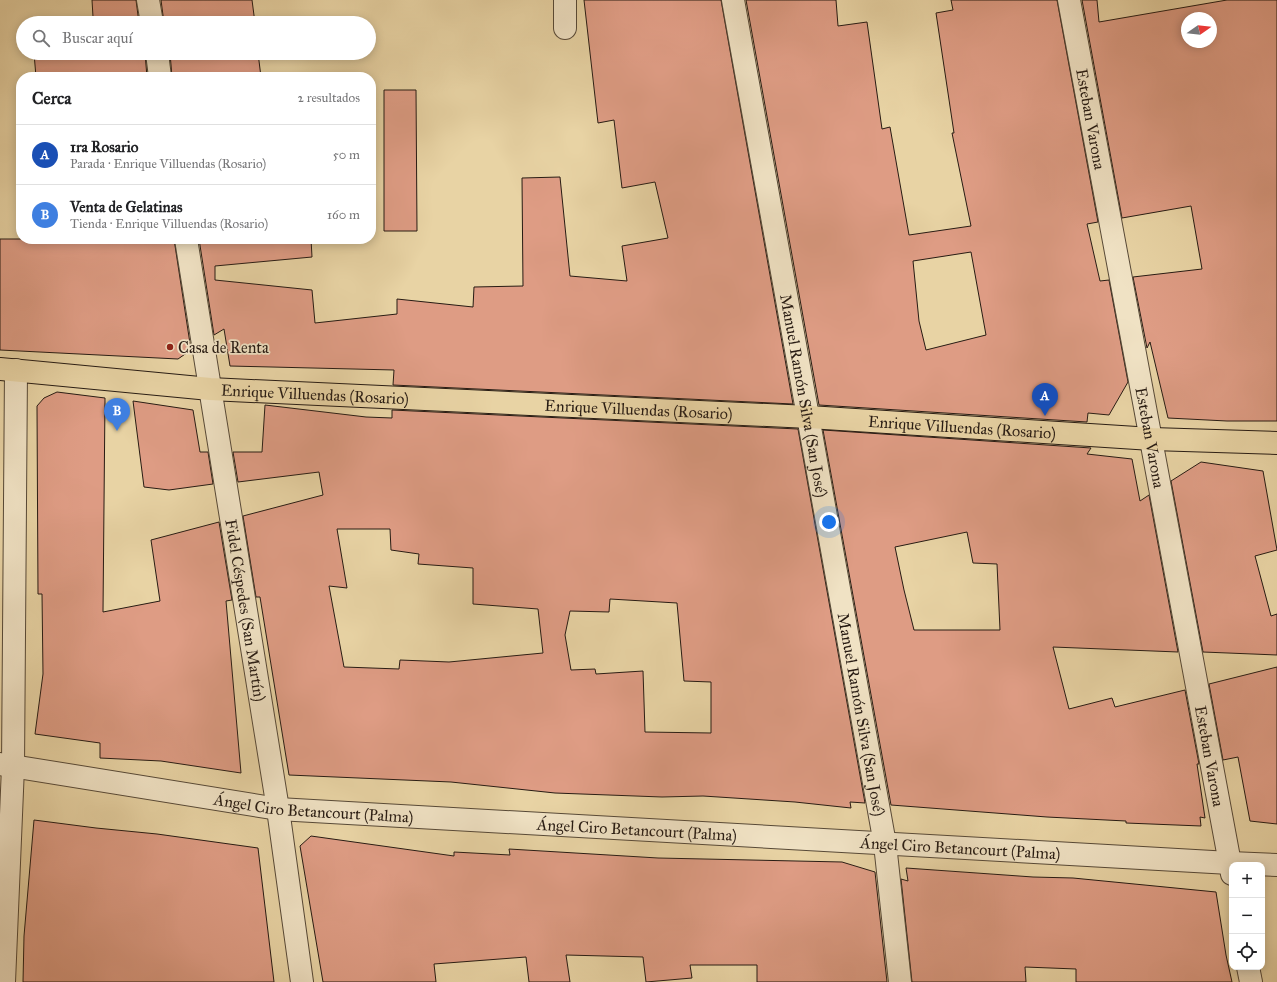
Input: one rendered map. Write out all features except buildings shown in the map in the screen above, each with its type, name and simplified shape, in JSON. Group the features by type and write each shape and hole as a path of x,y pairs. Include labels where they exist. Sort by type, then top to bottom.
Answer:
{"main road":[{"name":"Enrique Villuendas (Rosario)","path":"8,370 210,389 809,417 1152,439 1277,443"}],"street":[{"path":"148,0 151,16"},
{"path":"565,0 565,28"},
{"name":"Manuel Ramón Silva (San José)","path":"733,0 885,844 900,982"},
{"name":"Esteban Varona","path":"1069,0 1230,862"},
{"path":"157,60 159,72"},
{"name":"Fidel Céspedes (San Martín)","path":"187,244 278,809 302,982"},
{"path":"4,982 8,370"},
{"name":"Ángel Ciro Betancourt (Palma)","path":"6,765 278,809 885,844 1229,868"},
{"name":"Ángel Ciro Betancourt (Palma)","path":"1265,866 1277,865"},
{"path":"1249,970 1251,982"}],"place":[{"name":"Casa de Renta","path":"170,347"},
{"name":"1ra Rosario","path":"1045,416"},
{"name":"Venta de Gelatinas","path":"117,431"}]}
